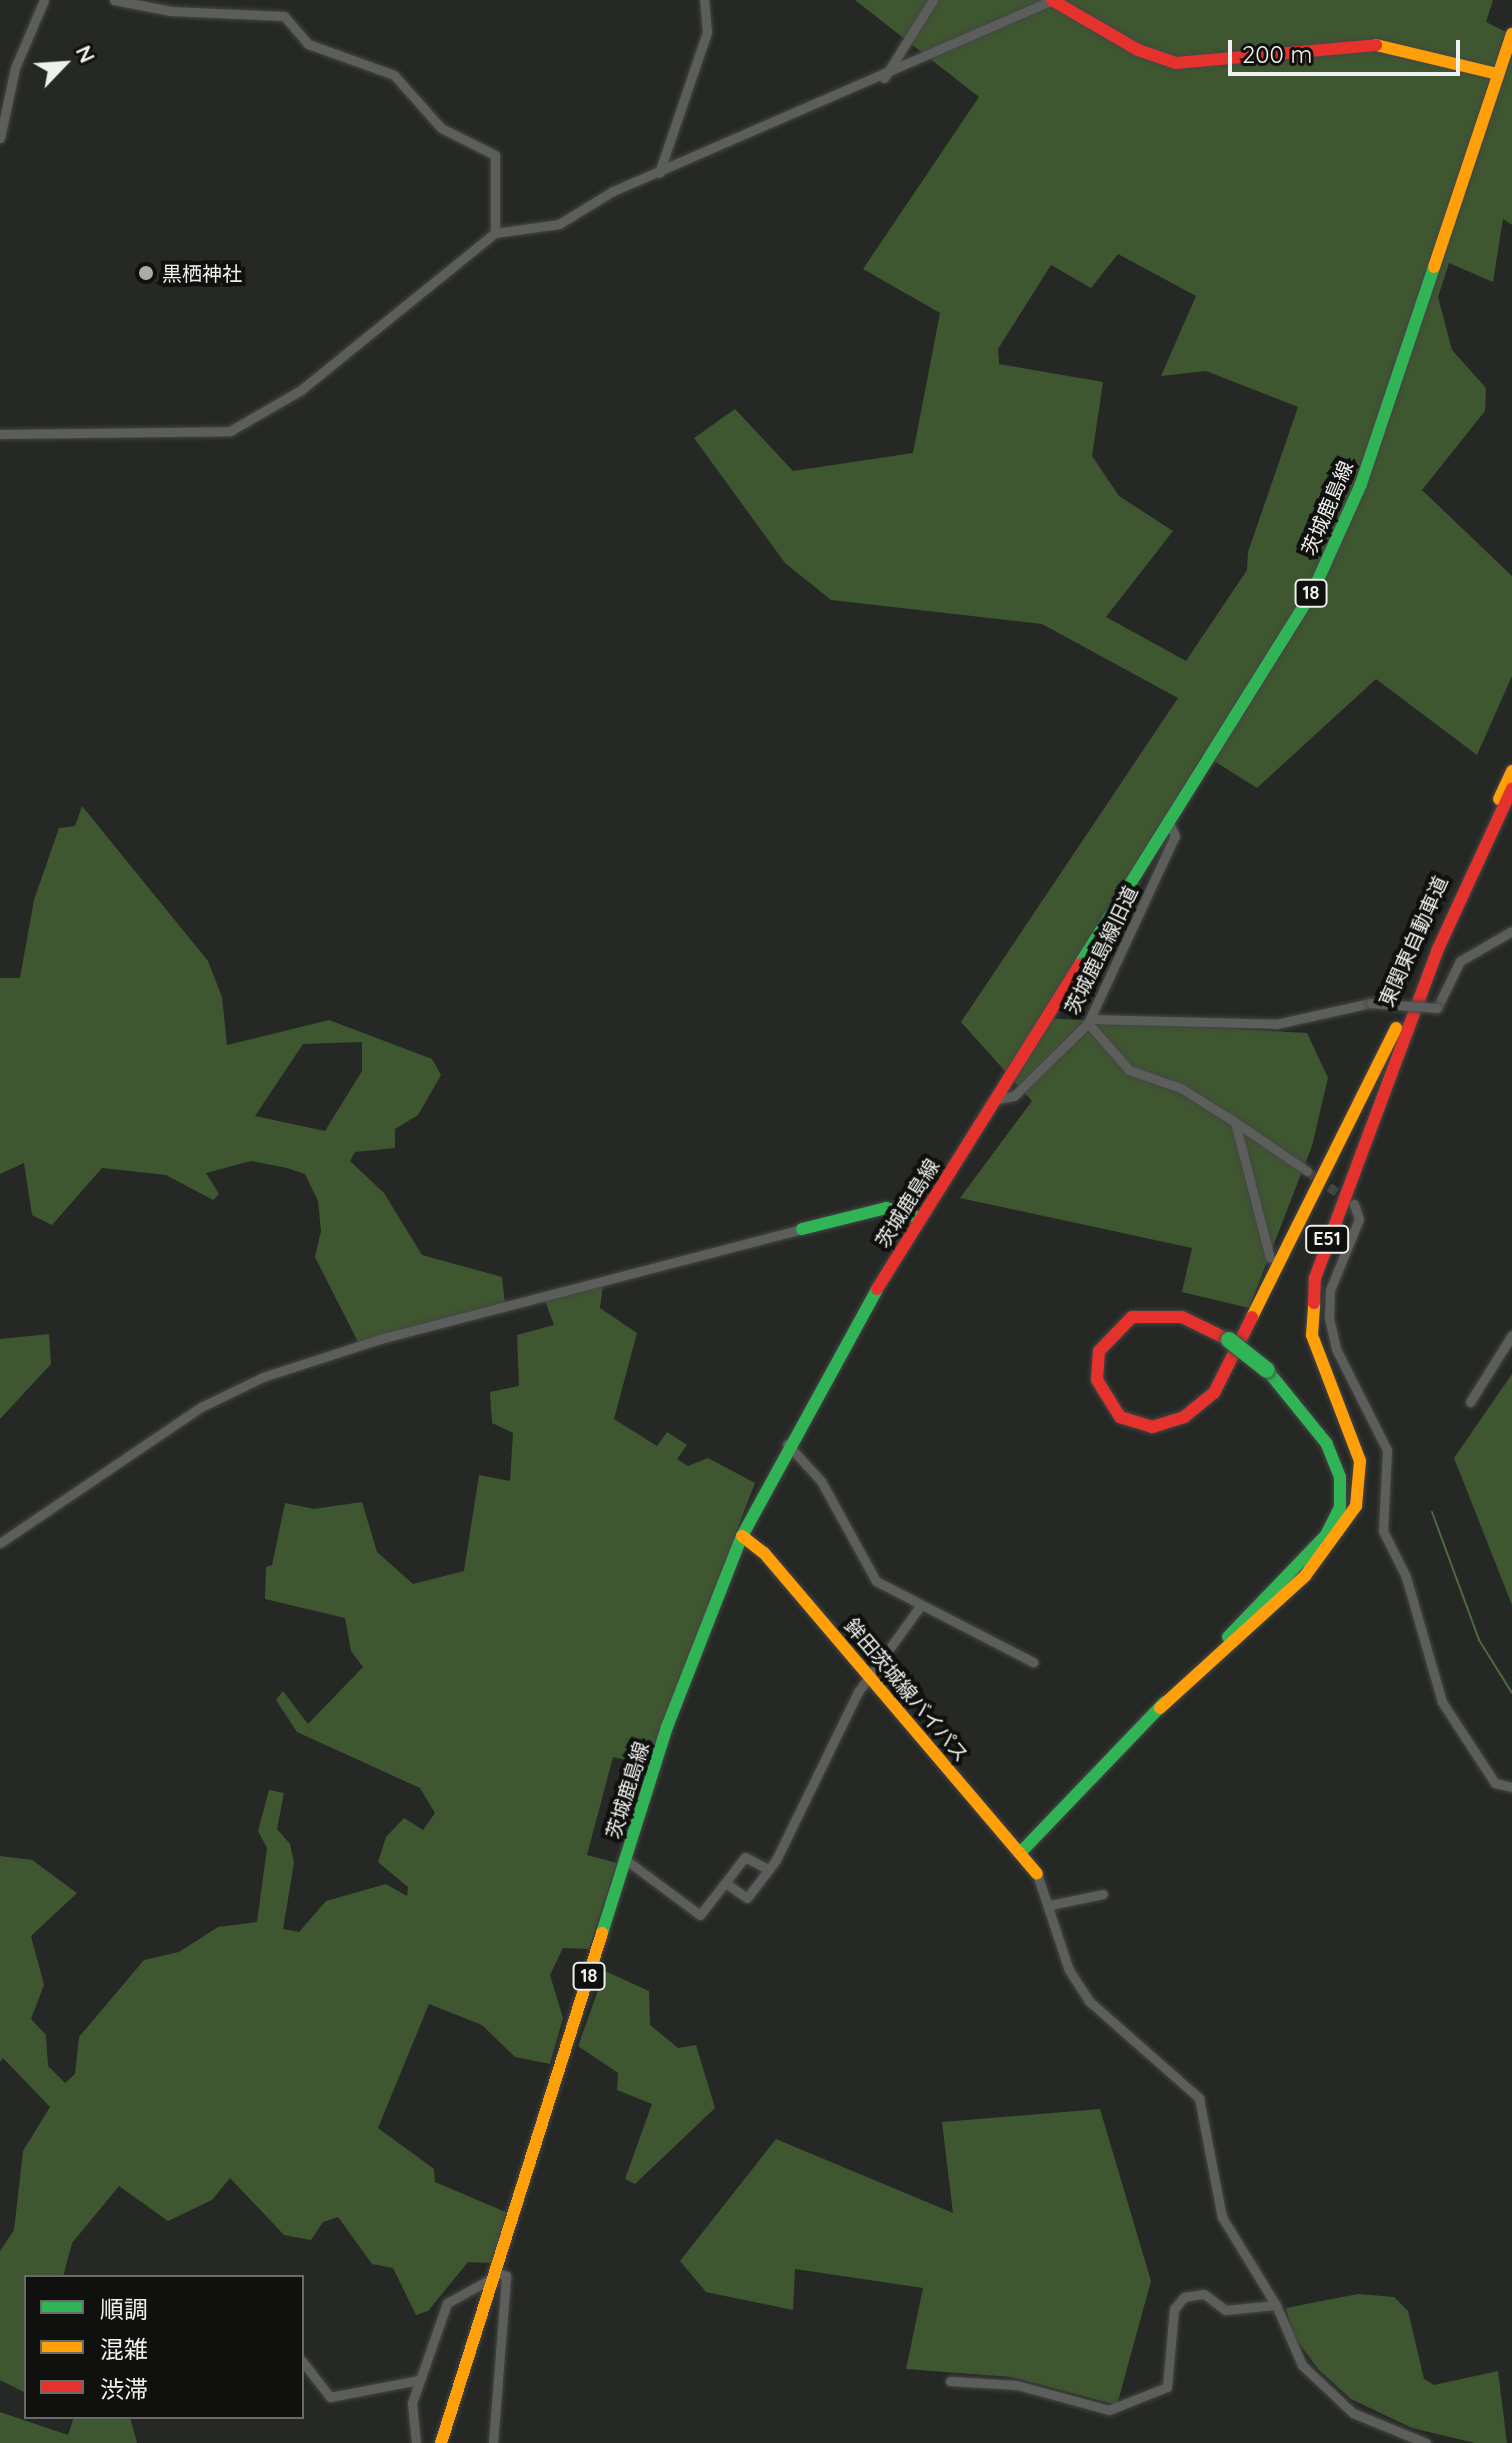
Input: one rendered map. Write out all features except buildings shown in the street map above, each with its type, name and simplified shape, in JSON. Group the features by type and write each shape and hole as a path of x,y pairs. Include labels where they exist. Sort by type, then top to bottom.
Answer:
{"main road":[{"path":"1053,0 1138,50 1176,63 1387,44 1498,74"},
{"name":"茨城鹿島線","path":"441,2443 684,1679 742,1536 787,1444 921,1218 1292,630 1339,536 1512,34"},
{"name":"東関東自動車道","path":"1160,1708 1298,1567 1340,1508 1340,1477 1327,1444 1267,1370 1229,1340 1182,1317 1132,1317 1099,1351 1097,1380 1120,1417 1152,1427 1184,1417 1214,1393 1352,1127 1512,771"},
{"name":"東関東自動車道","path":"1160,1708 1305,1576 1356,1506 1362,1476 1355,1441 1316,1351 1311,1298 1344,1192 1437,951 1512,789"},
{"path":"802,1229 886,1208 921,1218"},
{"name":"鉾田茨城線バイパス","path":"742,1536 764,1553 1037,1874"},
{"path":"1020,1853 1160,1708"}],"street":[{"path":"0,138 15,68 44,0"},
{"path":"114,0 171,11 284,16 308,44 394,75 441,128 495,155 495,233"},
{"path":"659,173 707,32 704,0"},
{"path":"883,79 933,0"},
{"path":"0,434 230,431 301,390 495,233 559,224 659,173 883,79 1053,0"},
{"name":"茨城鹿島線旧道","path":"997,1099 1014,1096 1089,1021 1175,836 1170,825"},
{"path":"1089,1021 1276,1024 1371,1003 1437,1008 1460,961 1512,931"},
{"path":"1089,1021 1129,1070 1181,1088 1307,1171"},
{"path":"1235,1122 1270,1258"},
{"path":"1354,1204 1359,1219 1330,1290 1329,1318 1343,1364 1387,1450 1383,1531 1406,1577 1442,1702 1495,1783 1512,1787"},
{"path":"0,1543 201,1407 263,1377 371,1341 802,1229"},
{"path":"1470,1402 1512,1335"},
{"path":"787,1444 821,1481 876,1581 1033,1662"},
{"path":"727,1884 747,1898 769,1870 869,1676 921,1605"},
{"path":"626,1860 695,1915 709,1909 748,1855 769,1870"},
{"path":"1037,1874 1050,1905 1069,1970 1089,2001 1199,2098 1222,2217 1276,2305 1302,2365 1353,2413 1426,2443"},
{"path":"1050,1905 1103,1894"},
{"path":"416,2443 410,2425 419,2380 447,2303 496,2274 506,2276 493,2443"},
{"path":"950,2381 1017,2385 1109,2410 1166,2389 1174,2309 1184,2297 1204,2294 1225,2310 1276,2305"},
{"path":"304,2364 330,2397 419,2380"}],"green space":[{"path":"855,0 1493,0 1486,22 1512,35 1512,225 1503,219 1493,282 1449,263 1438,297 1452,350 1486,388 1485,411 1422,490 1512,576 1512,676 1477,755 1376,679 1257,788 1203,754 1045,1018 1307,1033 1328,1078 1312,1146 1249,1308 1182,1292 1192,1248 960,1198 1032,1101 961,1022 1178,698 1042,624 831,600 785,563 694,438 735,409 793,471 913,453 940,313 863,269 979,97","holes":["1118,254 1196,296 1161,376 1206,371 1298,407 1248,552 1247,570 1186,661 1106,617 1173,531 1119,496 1092,456 1103,382 999,364 998,349 1051,265 1091,288"]},
{"path":"82,806 208,961 222,997 227,1045 329,1020 432,1059 441,1075 418,1115 395,1129 395,1148 355,1152 350,1161 384,1193 422,1255 502,1277 505,1305 358,1342 315,1257 321,1231 318,1201 305,1174 251,1161 206,1173 219,1194 213,1200 166,1175 102,1168 52,1225 32,1215 24,1163 0,1174 0,978 20,978 34,900 59,828 75,826","holes":["362,1042 362,1071 325,1131 255,1116 303,1044"]},
{"path":"603,1285 600,1308 637,1333 614,1419 657,1446 667,1432 687,1445 677,1459 688,1466 708,1458 755,1483 647,1765 613,1757 587,1855 617,1863 589,1949 563,1948 550,1975 563,2018 550,2064 515,2057 482,2025 429,2004 378,2128 434,2169 435,2182 508,2213 492,2263 468,2262 428,2311 416,2315 393,2268 372,2264 338,2217 323,2222 311,2240 284,2235 230,2178 212,2200 168,2221 119,2186 72,2243 64,2275 24,2275 24,2392 0,2380 0,2251 14,2230 23,2151 50,2107 3,2058 0,2062 0,1856 32,1860 77,1893 31,1936 44,1985 31,2019 46,2035 48,2066 65,2083 75,2074 79,2037 144,1960 179,1952 218,1927 257,1922 267,1848 258,1831 269,1790 284,1793 277,1829 290,1844 294,1863 283,1929 299,1932 326,1901 386,1884 407,1896 408,1887 378,1862 386,1837 404,1818 423,1830 435,1813 420,1788 297,1732 276,1700 283,1691 308,1724 363,1667 351,1651 345,1618 265,1599 266,1567 272,1565 285,1503 314,1509 362,1502 377,1552 413,1584 464,1571 479,1475 510,1481 513,1433 492,1423 490,1392 519,1386 517,1335 554,1325 545,1301"},
{"path":"49,1334 51,1364 0,1419 0,1339"},
{"path":"1512,1374 1512,1605 1454,1458"},
{"path":"605,1971 649,1991 650,2025 678,2048 696,2045 715,2108 635,2184 625,2179 652,2104 617,2090 618,2073 578,2046"},
{"path":"1100,2109 1151,2281 1117,2405 1011,2377 906,2369 923,2288 795,2269 793,2310 706,2292 680,2261 776,2139 953,2213 942,2122"},
{"path":"1358,2294 1394,2297 1408,2311 1424,2379 1434,2385 1498,2371 1507,2443 1475,2443 1412,2428 1351,2399 1318,2369 1293,2335 1286,2308"},
{"path":"0,2412 68,2435 73,2419 131,2419 137,2443 0,2443"}],"waterway":[{"path":"1432,1512 1479,1640 1512,1693"}],"tunnel":[{"path":"1307,1171 1348,1200"}],"traffic: fast":[{"path":"1080,964 1313,591 1361,484 1434,267"},
{"path":"802,1229 886,1208 921,1218"},
{"path":"602,1933 667,1727 742,1536 877,1289"},
{"path":"1229,1340 1267,1370"},
{"path":"1228,1637 1326,1535 1340,1508 1340,1477 1327,1444 1267,1370"},
{"path":"1020,1853 1165,1702"}],"traffic: slow":[{"path":"1434,267 1512,34"},
{"path":"1376,45 1498,74"},
{"path":"1499,799 1512,771"},
{"path":"1252,1317 1396,1028"},
{"path":"1160,1708 1305,1576 1356,1506 1360,1461 1312,1335 1314,1303"},
{"path":"742,1536 764,1553 1037,1874"},
{"path":"441,2443 602,1933"}],"traffic: jam":[{"path":"1052,0 1138,50 1176,63 1376,45"},
{"path":"1314,1303 1315,1278 1437,951 1512,789"},
{"path":"877,1289 1080,964"},
{"path":"1229,1340 1182,1317 1132,1317 1099,1351 1097,1380 1120,1417 1152,1427 1184,1417 1214,1393 1252,1317"}],"place":[{"name":"黒栖神社","path":"146,273"}]}
